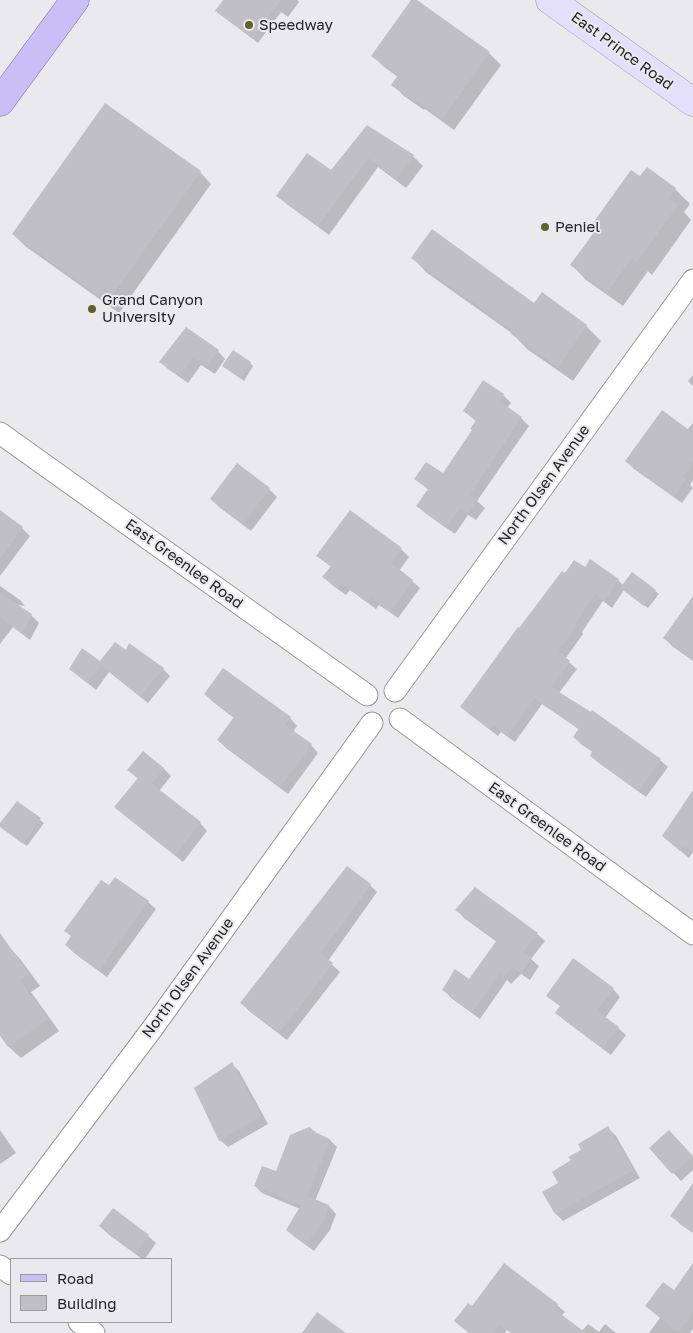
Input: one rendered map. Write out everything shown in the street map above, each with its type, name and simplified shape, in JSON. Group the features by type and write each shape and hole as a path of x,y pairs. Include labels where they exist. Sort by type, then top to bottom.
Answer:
{"main road":[{"path":"0,102 75,0"},
{"name":"East Prince Road","path":"550,0 693,102"}],"street":[{"name":"North Olsen Avenue","path":"396,691 693,280"},
{"name":"East Greenlee Road","path":"0,433 368,696"},
{"path":"378,688 390,688 396,691 403,701 404,707 400,719 390,726 377,726 372,723 364,707 368,696 378,688"},
{"name":"East Greenlee Road","path":"400,719 693,934"},
{"name":"North Olsen Avenue","path":"0,1231 158,1021 372,723"},
{"path":"80,1323 94,1333"}],"building":[{"name":"Speedway","path":"223,0 281,0 253,39 215,11"},
{"path":"411,0 417,0 490,52 442,119 391,85 398,75 371,56"},
{"path":"105,103 201,171 107,302 12,234"},
{"path":"367,125 414,155 396,179 368,158 318,226 276,196 307,153 331,170"},
{"path":"647,167 676,188 669,198 678,205 637,261 632,258 607,292 570,265 595,231 590,227 631,170 640,176"},
{"path":"432,229 534,303 542,292 587,325 558,367 511,334 513,331 411,258"},
{"path":"186,327 219,350 206,367 193,358 180,376 159,362"},
{"path":"233,350 251,362 240,378 222,366"},
{"path":"483,380 504,394 499,401 522,417 470,494 478,500 468,514 460,508 446,528 416,506 428,489 414,479 426,462 443,473 472,430 470,429 476,420 463,411"},
{"path":"662,410 693,433 693,462 683,477 686,479 674,497 625,461"},
{"path":"237,463 270,488 243,524 210,499"},
{"path":"0,510 23,527 0,558"},
{"path":"350,510 402,548 391,563 413,580 390,612 371,598 368,602 341,583 338,588 322,577 331,566 316,556"},
{"path":"590,559 619,579 604,601 595,594 575,624 577,625 558,651 570,661 551,687 591,712 592,710 661,759 638,791 590,756 592,751 573,737 579,728 534,698 507,736 493,725 490,729 460,707 518,627 562,571 565,573 574,560 585,567"},
{"path":"632,572 656,590 644,606 620,588"},
{"path":"0,593 32,614 22,633 0,617"},
{"path":"693,596 693,660 663,638"},
{"path":"115,642 126,650 129,643 164,668 140,696 101,665 87,683 69,669 82,648 100,661"},
{"path":"223,668 291,717 285,725 312,744 280,787 217,740 234,717 204,694"},
{"path":"143,751 164,768 152,784 201,822 175,855 114,807 138,778 127,770"},
{"path":"693,790 693,851 685,846 680,851 662,836"},
{"path":"17,801 41,818 23,844 0,827 0,823"},
{"path":"347,866 371,884 320,954 333,963 279,1033 240,1003"},
{"path":"115,877 149,901 99,970 65,945 71,936 64,931 101,880 109,885"},
{"path":"475,887 538,933 523,952 532,957 521,974 512,967 503,977 499,974 472,1012 442,990 455,969 469,979 497,940 455,910"},
{"path":"0,933 29,974 20,980 48,1019 8,1047 0,1036"},
{"path":"573,958 614,988 597,1011 619,1027 603,1048 555,1013 560,1006 546,996"},
{"path":"232,1062 261,1116 219,1141 194,1088"},
{"path":"608,1126 633,1170 555,1214 542,1192 558,1183 552,1172 571,1160 568,1157 581,1150 578,1144"},
{"path":"309,1127 330,1139 307,1196 329,1205 323,1222 306,1245 286,1230 301,1205 254,1186 262,1166 276,1171 290,1135"},
{"path":"669,1130 693,1156 672,1174 649,1148"},
{"path":"693,1183 693,1232 670,1216"},
{"path":"113,1208 149,1235 136,1254 99,1226"},
{"path":"504,1263 558,1304 554,1309 586,1333 512,1333 499,1324 492,1333 469,1333 454,1321 468,1303 472,1306"},
{"path":"693,1263 693,1312 679,1332 645,1306 663,1282 674,1290"},
{"path":"317,1312 346,1333 302,1333"}],"place":[{"name":"Speedway","path":"249,25"},
{"name":"Peniel","path":"545,227"},
{"name":"Grand Canyon University","path":"92,309"}]}
